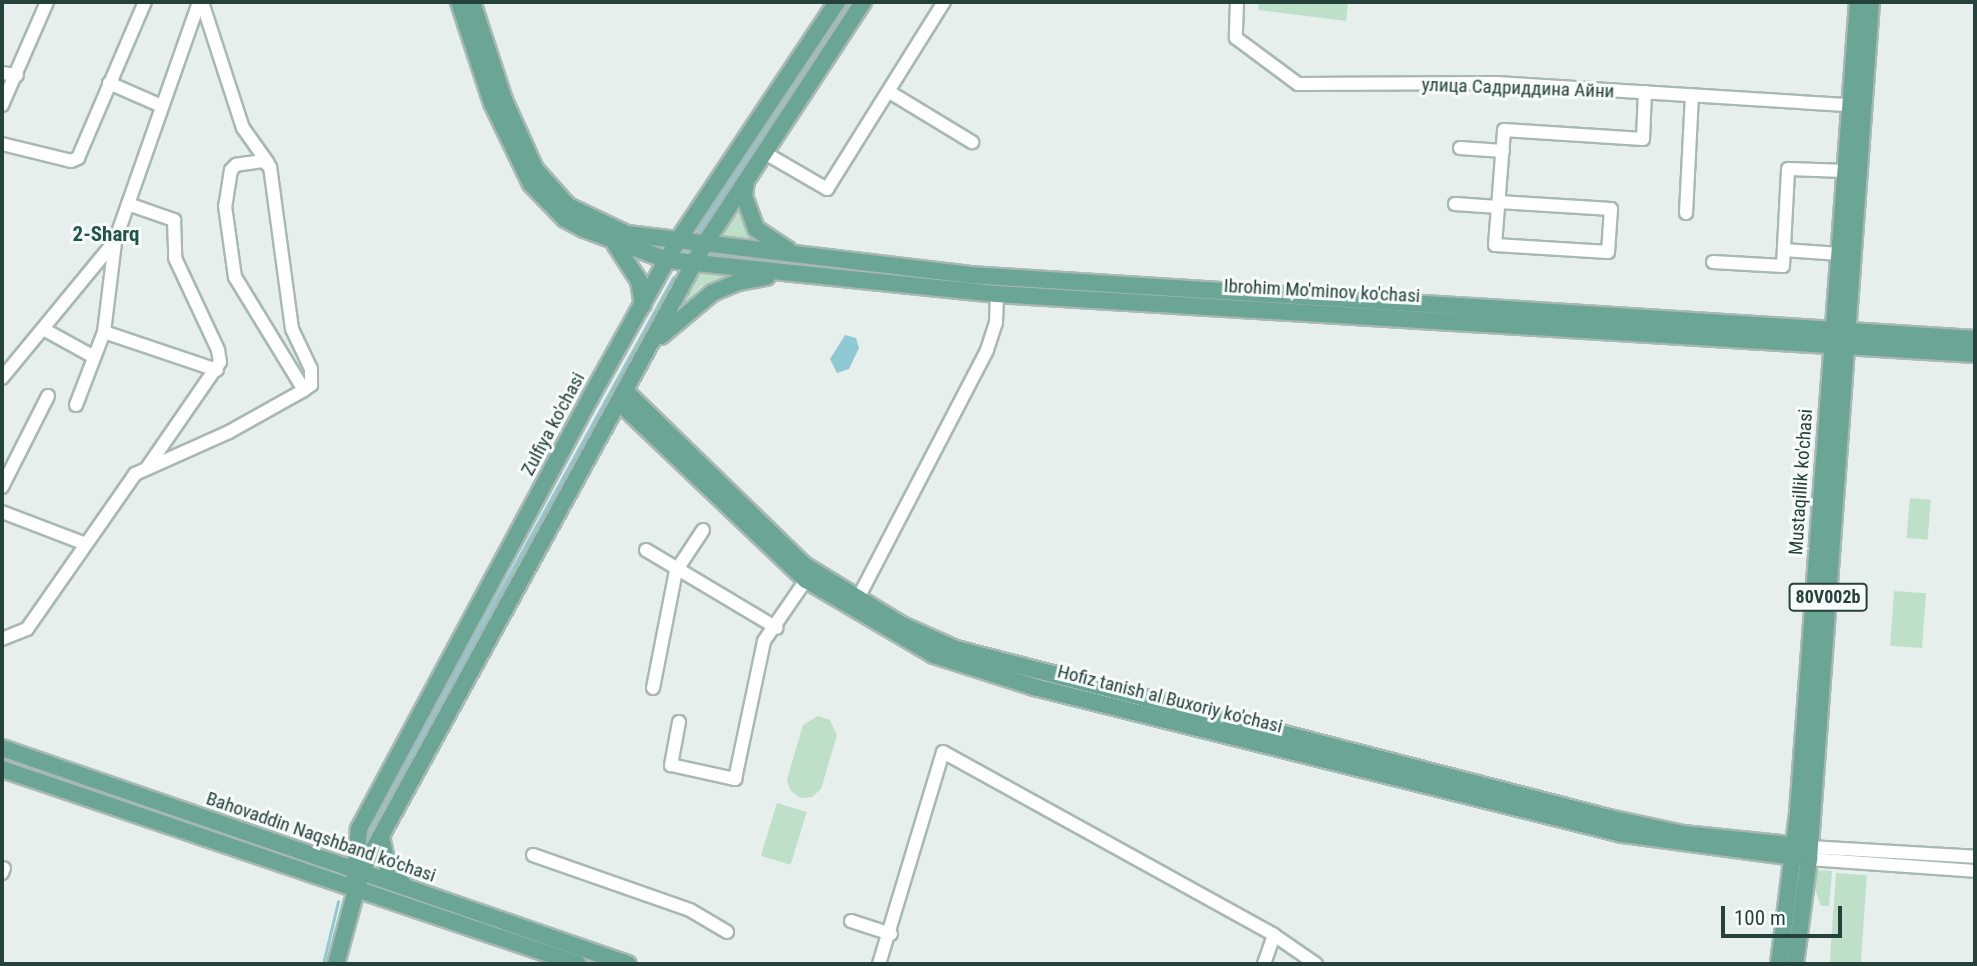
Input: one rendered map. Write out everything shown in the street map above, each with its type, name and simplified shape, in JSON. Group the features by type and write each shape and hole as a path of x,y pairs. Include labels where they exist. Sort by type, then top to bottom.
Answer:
{"main road":[{"path":"458,2 518,166 565,219 615,244 667,260"},
{"path":"472,2 518,136 543,181 584,217 628,234 677,242"},
{"name":"Zulfiya ko'chasi","path":"357,871 355,839 667,260 837,2"},
{"path":"336,964 357,871 382,840 704,245 863,2"},
{"name":"Mustaqillik ko'chasi","path":"1840,338 1840,254 1858,2"},
{"name":"Mustaqillik ko'chasi","path":"1795,964 1840,338 1871,2"},
{"path":"746,181 744,196 756,229 800,256"},
{"name":"Ibrohim Mo'minov ko'chasi","path":"677,242 800,256 968,283 997,294 1840,338 1975,339"},
{"path":"615,244 639,281 643,305"},
{"name":"Ibrohim Mo'minov ko'chasi","path":"667,260 793,274 1840,338 1975,354"},
{"path":"652,345 712,292 738,282 793,274"},
{"name":"Hofiz tanish al Buxoriy ko'chasi","path":"623,398 803,573 855,604 956,649 1418,775 1682,834 1802,853"},
{"name":"Bahovaddin Naqshband ko'chasi","path":"2,748 628,964"},
{"name":"Bahovaddin Naqshband ko'chasi","path":"2,769 578,964"},
{"path":"331,862 355,839"},
{"path":"382,840 389,873 410,890"},
{"name":"Mustaqillik ko'chasi","path":"1779,964 1802,853"}],"street":[{"path":"2,105 18,75 47,2"},
{"path":"2,145 75,161 145,2"},
{"path":"76,405 104,332 115,241 200,2"},
{"path":"2,639 27,629 135,474 229,432 311,385 311,369 292,329 268,163 243,128 200,2"},
{"path":"765,153 827,189 891,93 944,2"},
{"name":"улица Садриддина Айни","path":"1237,2 1236,38 1298,84 1496,83 1850,105"},
{"path":"2,73 18,75"},
{"path":"110,83 162,106"},
{"path":"1455,204 1499,204 1611,209 1608,252 1495,245 1499,204 1504,130 1643,139 1645,92"},
{"path":"891,93 972,142"},
{"path":"1686,213 1692,95"},
{"path":"1460,148 1503,151"},
{"path":"268,163 236,165 231,170 225,206 229,244 235,278 304,390"},
{"path":"1713,262 1783,266 1788,169 1846,171"},
{"path":"128,204 174,220 175,258 218,350 217,370 147,469"},
{"path":"2,378 45,330 115,241"},
{"path":"1784,250 1840,254"},
{"path":"855,604 988,351 996,323 997,294"},
{"path":"45,330 94,357"},
{"path":"104,332 217,370"},
{"path":"2,487 48,396"},
{"path":"2,512 86,544"},
{"path":"653,688 676,572 703,530"},
{"path":"646,550 676,572 777,628"},
{"path":"679,722 671,765 735,779 764,641 777,628 803,573"},
{"path":"879,964 891,934 943,752 1274,935 1316,964"},
{"path":"1802,853 1975,858"},
{"path":"1802,853 1975,871"},
{"path":"533,855 690,910 727,932"},
{"path":"851,921 891,934"},
{"path":"1264,964 1274,935"}],"green space":[{"path":"1259,2 1348,2 1346,21 1258,10"},
{"path":"740,202 750,225 760,242 719,236"},
{"path":"698,273 727,276 702,286 682,305"},
{"path":"1910,498 1931,500 1927,540 1907,538"},
{"path":"1894,591 1926,593 1922,648 1890,646"},
{"path":"818,716 830,720 837,735 821,789 812,797 800,798 790,790 787,779 803,725"},
{"path":"777,803 807,812 791,865 761,856"},
{"path":"1815,870 1832,871 1829,906 1821,906 1813,884"},
{"path":"1836,873 1867,875 1861,964 1830,964"}],"water":[{"path":"845,335 856,338 859,348 849,369 837,373 830,359"}],"waterway":[{"path":"701,229 851,2"},
{"path":"370,833 675,280"},
{"path":"323,964 338,902"}],"district":[{"name":"2-Sharq","path":"106,234"}]}
